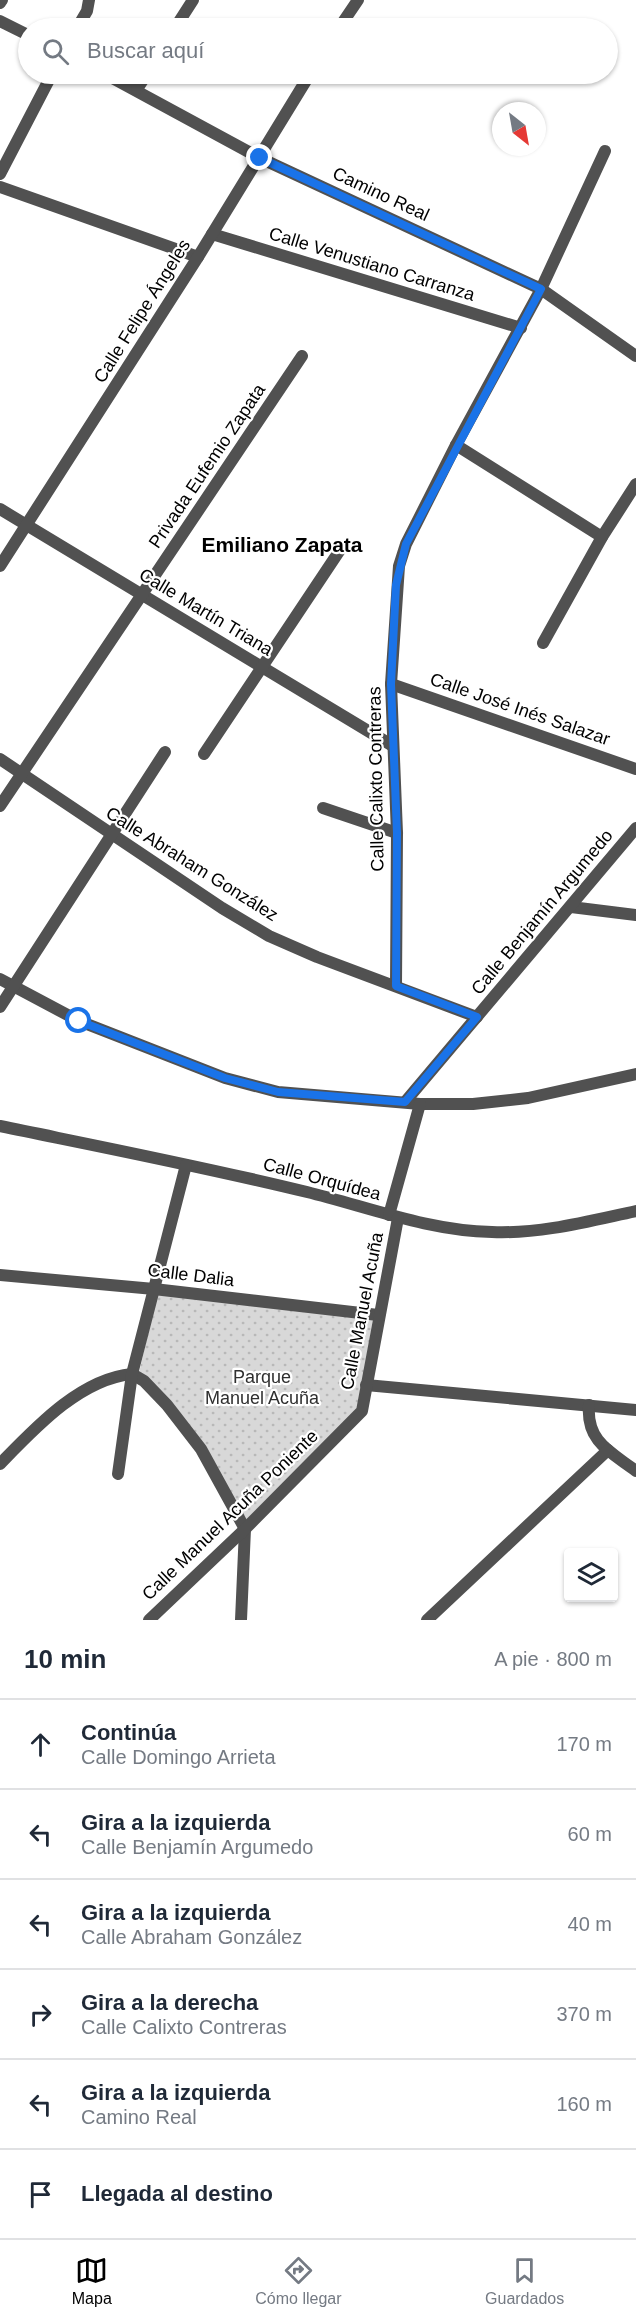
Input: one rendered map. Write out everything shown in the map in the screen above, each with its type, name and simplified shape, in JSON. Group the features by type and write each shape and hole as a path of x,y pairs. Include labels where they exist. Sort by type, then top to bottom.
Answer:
{"street":[{"path":"83,18 89,0"},
{"path":"181,18 193,0"},
{"path":"346,18 358,0"},
{"path":"0,21 18,31"},
{"path":"0,174 47,84"},
{"name":"Camino Real","path":"126,84 260,158 541,289 636,356"},
{"path":"137,89 140,84"},
{"name":"Calle Felipe Ángeles","path":"0,566 213,234 304,84"},
{"name":"Calle Calixto Contreras","path":"396,986 397,833 391,684 399,566 406,544 456,445 541,289 605,152"},
{"path":"0,187 198,257"},
{"name":"Calle Venustiano Carranza","path":"213,234 521,328"},
{"name":"Privada Eufemio Zapata","path":"0,806 302,356"},
{"path":"456,445 602,537"},
{"path":"543,643 602,537 636,484"},
{"name":"Calle Martín Triana","path":"0,509 393,746"},
{"path":"204,754 340,550"},
{"name":"Calle José Inés Salazar","path":"391,684 636,769"},
{"path":"0,1007 165,752"},
{"name":"Calle Abraham González","path":"0,759 111,836 222,908 270,936 317,957 477,1017"},
{"path":"323,808 397,833"},
{"name":"Calle Benjamín Argumedo","path":"405,1102 636,828"},
{"path":"571,907 636,915"},
{"path":"0,979 79,1021 225,1078 278,1092 420,1104 473,1104 528,1098 636,1074"},
{"name":"Calle Manuel Acuña","path":"362,1411 398,1184 420,1104"},
{"name":"Calle Orquídea","path":"0,1126 308,1192 393,1214 492,1233 553,1228 636,1211"},
{"path":"118,1474 132,1374 186,1165"},
{"name":"Calle Dalia","path":"0,1275 154,1289 378,1316"},
{"path":"0,1464 67,1402 91,1385 112,1376 132,1374 144,1381 167,1405 201,1449 245,1529 241,1620"},
{"path":"366,1385 636,1410"},
{"path":"589,1405 589,1426 598,1442 636,1471"},
{"name":"Calle Manuel Acuña Poniente","path":"148,1620 245,1529 362,1411"},
{"path":"427,1620 608,1450"}],"green space":[{"name":"Parque Manuel Acuña","path":"157,1294 373,1319 358,1408 246,1520 139,1373"}],"district":[{"name":"Emiliano Zapata","path":"282,545"}],"route":[{"path":"79,1021 171,1059 225,1078 278,1092 405,1102 477,1017 396,986 397,833 391,684 396,585 406,544 456,445 541,289 260,158"}]}
